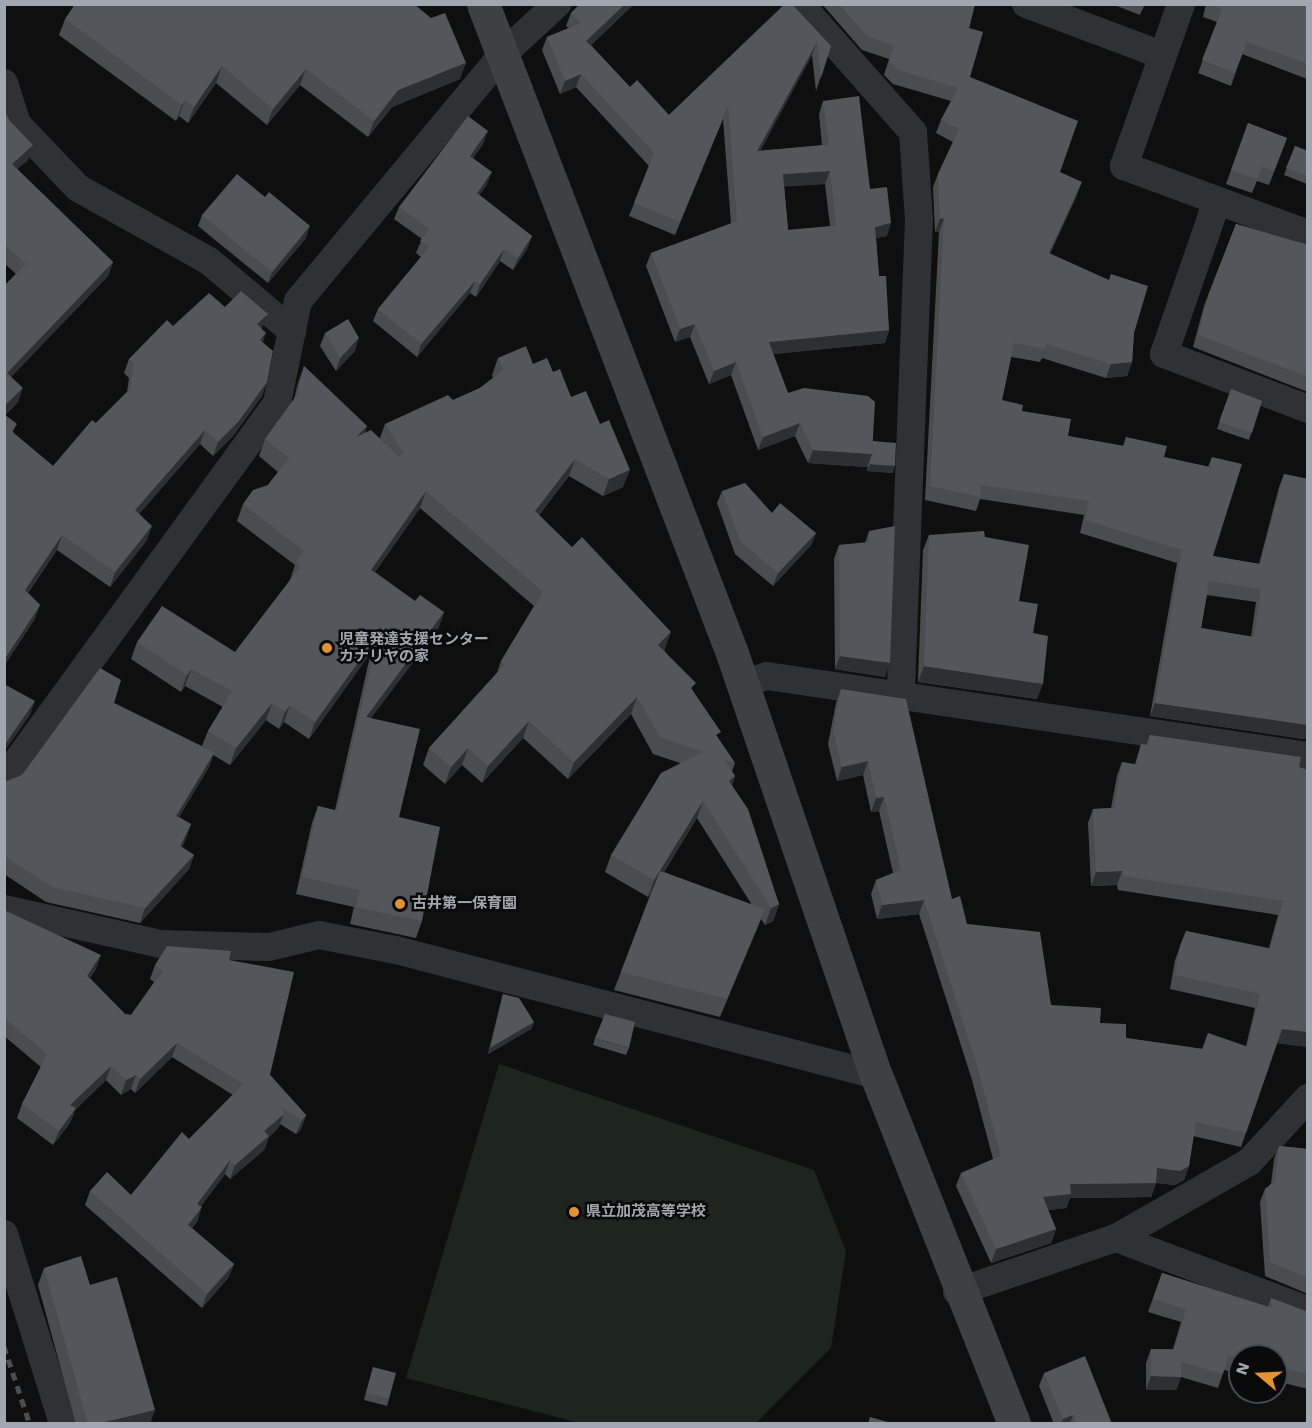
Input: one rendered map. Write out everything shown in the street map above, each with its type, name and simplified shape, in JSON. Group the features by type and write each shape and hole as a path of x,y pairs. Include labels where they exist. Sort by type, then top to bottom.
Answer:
{"street":[{"path":"483,4 742,684 876,1075 957,1292 1014,1424"},
{"path":"4,779 277,403 298,301 503,54 557,4"},
{"path":"800,4 913,132 919,219 901,695"},
{"path":"1026,4 1162,55"},
{"path":"1181,4 1124,165 1307,235"},
{"path":"4,83 17,124 78,188 209,261 292,332"},
{"path":"1217,201 1164,354 1308,409"},
{"path":"742,684 767,676 1308,756"},
{"path":"4,909 160,944 269,947 319,935 396,950 876,1075"},
{"path":"957,1292 1116,1238 1249,1162 1308,1098"},
{"path":"4,1234 63,1424"},
{"path":"1116,1238 1308,1310"}],"shaded area":[{"path":"499,1064 814,1170 846,1251 831,1348 757,1422 580,1423 406,1378"}],"building":[{"path":"75,4 414,4 431,18 445,13 466,63 398,90 374,121 306,69 273,109 222,66 194,107 185,100 182,105 65,19"},
{"path":"580,4 625,4 586,41 630,87 637,80 669,115 785,4 792,4 831,46 821,78 817,42 757,151 829,145 823,101 859,96 870,189 887,187 891,223 875,227 879,276 886,276 889,330 769,342 788,393 804,388 868,396 875,402 872,454 813,450 800,423 763,437 736,362 714,371 695,324 680,329 651,253 737,221 728,106 680,222 634,203 654,153 581,74 565,81 547,37 581,23 571,13","holes":["830,171 836,226 788,230 783,174"]},
{"path":"839,4 975,4 969,28 983,32 970,77 1078,121 1060,172 1082,182 1049,253 1109,280 1111,274 1148,286 1134,333 1132,362 1111,364 1046,344 1045,349 1014,343 1002,400 1023,405 1022,411 1071,419 1068,436 1124,446 1126,437 1167,446 1164,457 1210,467 1212,457 1242,464 1213,556 1260,564 1284,474 1308,479 1308,725 1155,703 1182,550 1085,520 1089,501 980,485 981,497 930,486 944,218 940,219 938,174 959,129 941,120 958,88 898,70 889,61 894,46 867,36","holes":["1209,581 1261,589 1254,637 1201,628"]},
{"path":"1210,4 1308,4 1308,64 1247,42 1235,73 1202,60 1222,9"},
{"path":"4,111 10,121 33,145 12,164 113,262 7,373 23,388 4,406 4,286 26,264 4,244"},
{"path":"468,116 488,131 470,156 492,172 477,193 532,236 518,258 504,249 480,284 475,281 421,344 378,309 429,247 420,241 429,229 399,207"},
{"path":"1248,123 1287,138 1274,171 1262,167 1257,179 1231,170"},
{"path":"1295,146 1308,151 1308,176 1286,168"},
{"path":"237,174 265,197 269,192 310,226 272,272 202,215"},
{"path":"1236,224 1308,245 1308,377 1198,335 1209,293"},
{"path":"241,291 268,314 257,324 266,333 260,340 273,351 267,382 238,422 218,442 205,430 135,510 152,526 115,572 62,535 25,590 40,605 4,660 4,414 17,424 12,432 53,466 92,420 96,423 130,389 134,363 129,359 167,320 173,326 209,293 225,307"},
{"path":"348,319 359,338 340,358 325,333"},
{"path":"526,346 533,364 547,358 553,372 560,369 571,397 586,391 600,424 609,420 630,470 609,479 575,459 535,511 572,547 582,537 671,632 658,645 696,683 691,688 721,732 716,735 735,763 724,759 735,776 729,781 748,809 779,904 771,908 703,801 654,880 611,855 661,773 703,752 660,737 637,697 574,762 529,721 488,766 468,748 451,767 429,748 504,665 501,661 543,592 426,491 371,570 415,601 420,595 444,612 366,717 420,729 399,817 440,827 422,921 356,907 360,890 302,877 318,806 337,811 378,635 315,722 290,705 285,712 272,703 236,748 208,731 232,691 191,669 187,675 137,642 162,606 235,652 301,566 296,563 304,551 243,504 253,490 268,485 289,458 265,439 297,395 304,366 367,426 356,437 371,430 399,457 403,453 385,424 448,395 453,400 480,388 503,370 498,358"},
{"path":"1231,389 1262,401 1252,433 1219,422"},
{"path":"873,441 896,443 895,466 870,464"},
{"path":"745,483 772,513 780,503 816,533 778,573 740,541 722,491"},
{"path":"895,526 890,663 840,656 839,545 869,542 869,531"},
{"path":"984,531 985,537 1029,545 1019,601 1038,604 1033,633 1048,636 1043,684 924,666 929,535"},
{"path":"100,668 121,680 114,703 214,753 176,816 191,824 180,846 194,855 145,908 52,887 4,856 4,779 7,781 22,775"},
{"path":"4,684 35,701 4,746"},
{"path":"841,689 906,699 952,899 960,896 967,924 1040,932 1051,1005 1101,1008 1100,1023 1126,1024 1126,1038 1203,1049 1208,1033 1247,1047 1260,994 1175,975 1180,946 1186,931 1270,949 1283,901 1123,876 1122,871 1096,872 1093,809 1114,808 1122,762 1136,765 1141,744 1148,745 1150,735 1301,757 1299,767 1308,770 1308,1032 1282,1029 1246,1133 1196,1122 1189,1166 1180,1171 1157,1168 1156,1183 1070,1184 1071,1194 1043,1197 1056,1229 996,1249 961,1173 1001,1156 977,1066 924,900 882,905 876,880 901,870 884,797 876,798 868,761 842,767 833,730"},
{"path":"660,871 765,909 727,999 621,972"},
{"path":"4,910 101,955 87,976 125,1014 131,1015 163,971 155,965 167,946 231,951 229,960 294,972 270,1075 306,1115 302,1120 282,1108 284,1114 264,1131 269,1136 235,1165 230,1160 197,1204 202,1207 188,1225 234,1264 207,1294 90,1191 107,1172 131,1195 182,1132 189,1139 243,1084 177,1043 140,1079 136,1075 126,1080 111,1066 70,1105 76,1108 59,1131 22,1104 47,1054 4,1018"},
{"path":"503,994 519,998 534,1022 491,1047"},
{"path":"605,1014 635,1022 629,1048 595,1038"},
{"path":"1279,1146 1308,1149 1308,1278 1270,1262 1265,1189 1275,1181"},
{"path":"81,1256 90,1285 117,1277 155,1410 88,1424 44,1268"},
{"path":"1162,1273 1272,1308 1271,1298 1308,1312 1308,1374 1288,1370 1288,1344 1228,1344 1228,1356 1223,1374 1181,1362 1181,1377 1151,1376 1151,1349 1174,1350 1186,1309 1153,1299"},
{"path":"1085,1356 1112,1424 1077,1424 1073,1415 1063,1419 1044,1373"},
{"path":"373,1367 396,1373 389,1399 366,1393"},
{"path":"870,1417 895,1424 868,1424"}],"railway":[{"path":"4,1346 30,1424"}],"place":[{"name":"児童発達支援センター カナリヤの家","path":"327,648"},
{"name":"古井第一保育園","path":"400,904"},
{"name":"県立加茂高等学校","path":"574,1212"}]}
